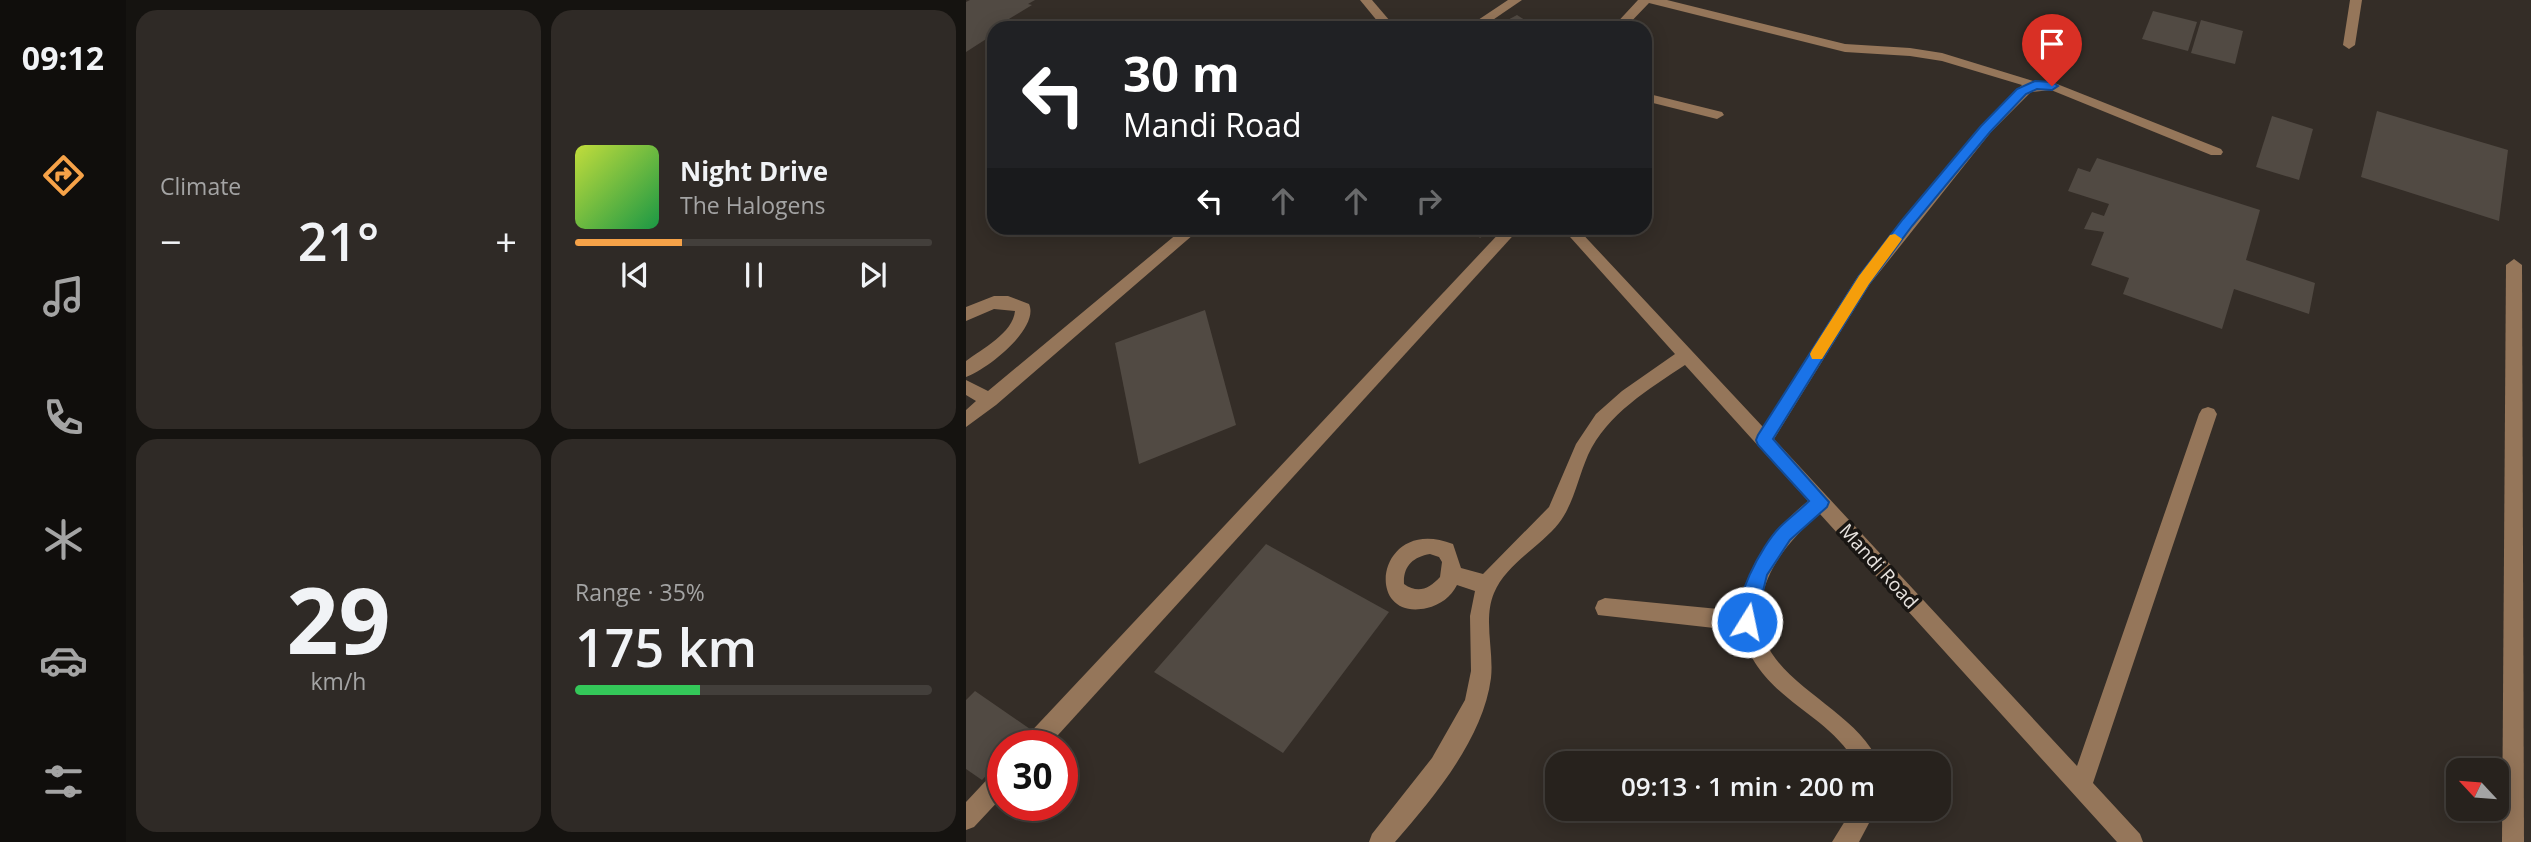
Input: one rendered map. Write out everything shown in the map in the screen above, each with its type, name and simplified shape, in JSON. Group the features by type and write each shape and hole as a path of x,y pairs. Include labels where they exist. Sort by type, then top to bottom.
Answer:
{"street":[{"path":"1366,0 1384,21"},
{"path":"1483,21 1516,0"},
{"path":"1625,21 1645,0"},
{"path":"1652,0 1845,48 1870,53 1909,52 1932,56 2035,85 2052,86 2216,152"},
{"path":"2349,45 2356,0"},
{"path":"1764,440 1857,291 1890,246 1986,129 2021,92 2035,85"},
{"path":"1652,99 1717,115"},
{"path":"966,420 1185,235"},
{"path":"1049,730 1506,235"},
{"name":"Mandi Road","path":"1576,235 2132,842"},
{"path":"2512,842 2514,265"},
{"path":"966,314 1003,300 1023,308 1025,316 1021,324 1007,337 966,370"},
{"path":"1380,842 1435,773 1463,726 1480,684 1481,607 1488,586 1497,572 1538,534 1561,507 1581,451 1597,424 1617,402 1688,355"},
{"path":"966,387 990,400"},
{"path":"2081,786 2208,414"},
{"path":"1821,502 1784,534 1760,570 1752,592 1747,622 1756,652 1770,671 1861,751"},
{"path":"1453,575 1488,586"},
{"path":"1605,608 1747,622"},
{"path":"966,819 987,796"},
{"path":"1843,842 1857,821"}],"building":[{"path":"1035,0 1028,4 1032,5 1006,21 987,21 987,38 966,52 966,2"},
{"path":"2153,11 2197,22 2188,51 2142,39"},
{"path":"1517,15 1526,21 1506,21"},
{"path":"2201,20 2243,31 2235,64 2191,53"},
{"path":"2377,111 2508,150 2499,221 2361,177"},
{"path":"2272,116 2313,129 2299,180 2256,167"},
{"path":"2097,158 2260,210 2246,260 2315,283 2309,314 2234,289 2222,329 2123,294 2129,278 2091,265 2104,232 2084,229 2092,212 2104,216 2109,204 2068,191 2078,168 2090,172"},
{"path":"1205,310 1236,425 1139,464 1115,343"},
{"path":"1266,544 1389,612 1283,753 1154,672"},
{"path":"975,691 1030,729 987,730 987,775 982,780 966,769 966,700"}],"slow traffic":[{"path":"1817,354 1864,280 1895,239"}],"route":[{"path":"1747,622 1752,592 1760,570 1784,534 1821,502 1764,440 1864,280 1908,222 1986,129 2021,92 2035,85 2052,86"}]}
